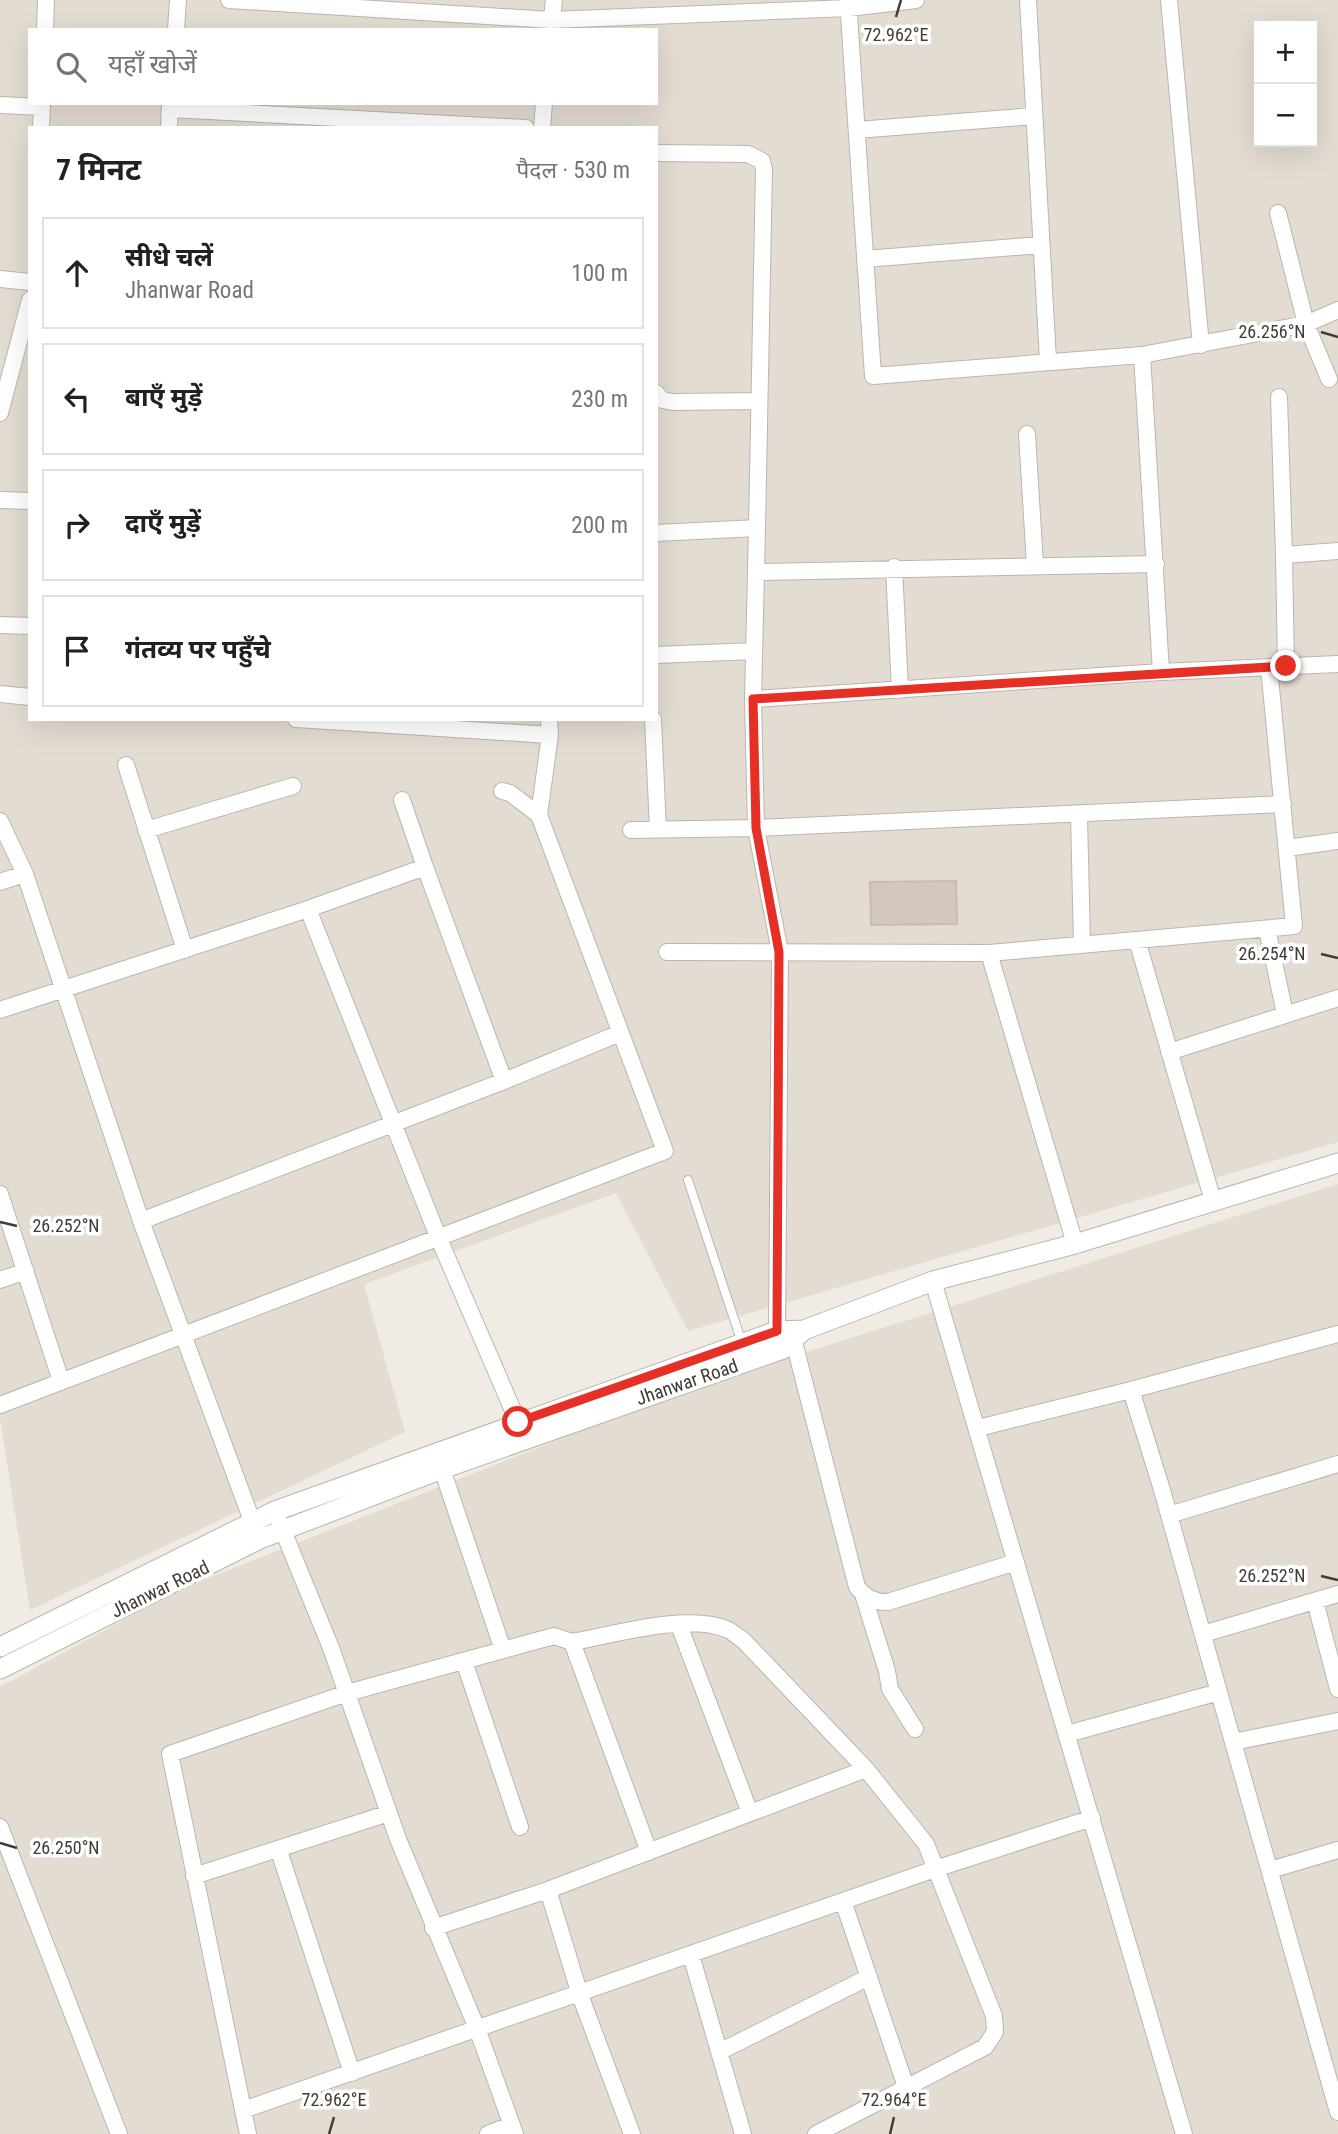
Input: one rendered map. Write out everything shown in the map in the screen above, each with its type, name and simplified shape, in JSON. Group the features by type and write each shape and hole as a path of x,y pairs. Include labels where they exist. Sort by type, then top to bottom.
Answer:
{"street":[{"path":"45,28 46,0"},
{"path":"176,28 178,0"},
{"path":"229,0 551,25 916,0"},
{"path":"551,25 554,0"},
{"path":"1028,0 1048,361"},
{"path":"1169,0 1201,345"},
{"path":"849,4 873,376 1142,355 1306,324 1338,310"},
{"path":"0,105 42,105 41,126"},
{"path":"542,126 544,105"},
{"path":"169,126 170,106 327,122 465,126"},
{"path":"857,130 1033,116"},
{"path":"658,153 748,154 762,161 753,699 756,828 779,952 792,1334 857,1587 863,1594 870,1599 888,1602 1016,1562"},
{"path":"1278,213 1306,324 1329,379"},
{"path":"865,259 1040,245"},
{"path":"0,279 28,282"},
{"path":"1,408 28,307"},
{"path":"1142,355 1161,672"},
{"path":"658,395 662,400 673,402 760,401"},
{"path":"1279,397 1286,666"},
{"path":"1027,434 1035,565"},
{"path":"0,500 28,501"},
{"path":"658,533 757,528"},
{"path":"1284,555 1338,551"},
{"path":"757,572 894,567 1156,564"},
{"path":"894,567 900,690"},
{"path":"0,625 28,626"},
{"path":"658,655 754,651"},
{"path":"753,699 1338,663"},
{"path":"667,952 989,953 1294,926 1269,667"},
{"path":"0,694 28,697"},
{"path":"653,721 657,830"},
{"path":"0,1405 665,1151 539,815 550,727 348,722"},
{"path":"126,765 185,950"},
{"path":"146,831 293,786"},
{"path":"502,791 510,793 539,815"},
{"path":"402,800 504,1081"},
{"path":"631,830 756,828 1283,804"},
{"path":"1079,815 1082,945"},
{"path":"0,821 25,874 141,1221 252,1521"},
{"path":"1287,848 1338,841"},
{"path":"0,1010 308,909 425,867"},
{"path":"0,882 25,874"},
{"path":"308,909 439,1239 518,1422"},
{"path":"1267,929 1284,1014"},
{"path":"1136,940 1213,1201"},
{"path":"989,953 1075,1244"},
{"path":"1169,1052 1338,998"},
{"path":"141,1221 504,1081 620,1033"},
{"path":"792,1334 933,1280 1075,1244 1338,1163"},
{"path":"0,1194 61,1381"},
{"path":"0,1280 26,1271"},
{"path":"933,1280 1184,2134"},
{"name":"Jhanwar Road","path":"0,1647 275,1511 742,1343 792,1334"},
{"name":"Jhanwar Road","path":"0,1669 284,1530 442,1469 783,1349 792,1334"},
{"path":"978,1428 1338,1334"},
{"path":"1130,1390 1170,1515 1338,2112"},
{"path":"1170,1515 1338,1464"},
{"path":"442,1469 503,1650"},
{"path":"275,1511 348,1693 389,1813 433,1928 478,2031 513,2129 488,2134"},
{"path":"863,1594 890,1689 915,1729"},
{"path":"1203,1634 1338,1594"},
{"path":"1315,1601 1338,1689"},
{"path":"678,1625 750,1813"},
{"path":"248,2134 170,1754 348,1693 554,1636 572,1642 678,1625 709,1625 728,1629 744,1641 866,1769 926,1844 994,2016 995,2032 985,2047 816,2134"},
{"path":"572,1642 649,1852"},
{"path":"464,1661 520,1827"},
{"path":"1067,1734 1219,1692"},
{"path":"1233,1742 1338,1721"},
{"path":"433,1928 548,1890 866,1769"},
{"path":"194,1875 279,1851 389,1813"},
{"path":"243,2110 478,2031 934,1869 1092,1818"},
{"path":"0,1827 5,1857 119,2134"},
{"path":"1270,1870 1338,1850"},
{"path":"279,1851 352,2073"},
{"path":"548,1890 580,1995 632,2134"},
{"path":"843,1901 906,2087"},
{"path":"691,1955 743,2134"},
{"path":"719,2052 869,1977"}],"lane":[{"path":"688,1180 742,1343"}],"shaded area":[{"path":"0,0 1338,0 1338,1142 688,1331 616,1193 364,1284 405,1432 30,1610 0,1418"},
{"path":"1338,1184 1338,2134 0,2134 0,1687 183,1588 680,1392"}],"building":[{"path":"956,881 957,924 871,925 870,882"}],"route":[{"path":"518,1422 777,1331 779,952 756,828 753,699 1286,666"}]}
